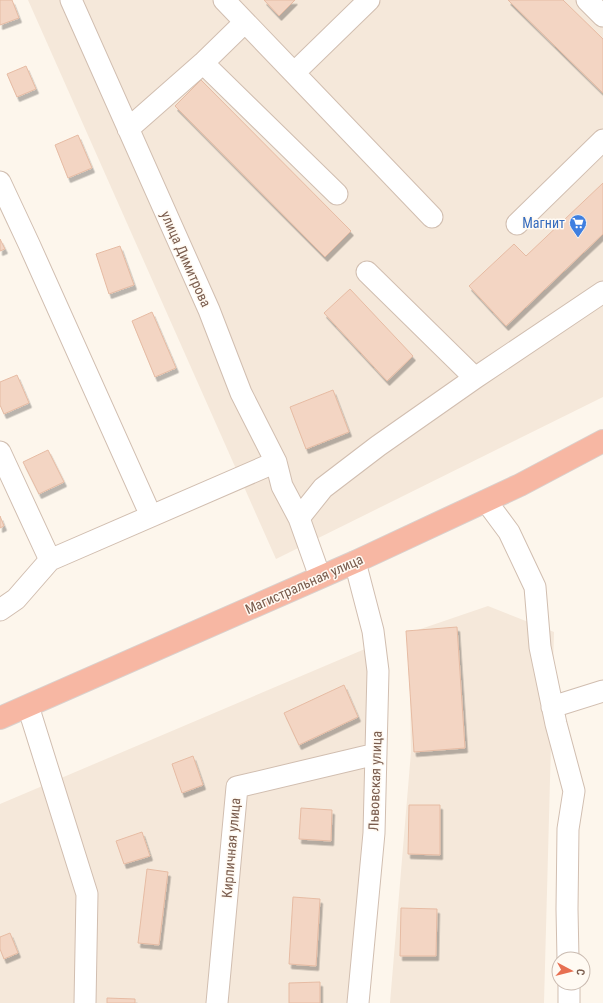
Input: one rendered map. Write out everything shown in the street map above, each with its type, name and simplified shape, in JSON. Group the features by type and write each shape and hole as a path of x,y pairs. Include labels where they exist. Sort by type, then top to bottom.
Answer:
{"highway":[{"name":"Магистральная улица","path":"0,718 355,562 520,485 603,441"}],"street":[{"name":"улица Димитрова","path":"71,0 209,310 240,393 276,462 282,486 299,518 320,577"},
{"path":"224,0 432,217"},
{"path":"294,73 369,0"},
{"path":"587,0 603,16"},
{"path":"128,129 203,63 245,22"},
{"path":"203,63 337,194"},
{"path":"517,224 603,140"},
{"path":"0,182 151,516"},
{"path":"367,272 475,378"},
{"path":"299,518 323,488 378,446 475,378 603,292"},
{"path":"0,452 50,560"},
{"path":"0,610 16,599 50,560 276,462"},
{"path":"486,501 509,532 535,587 540,647 556,724 574,791 568,829 568,951"},
{"name":"Львовская улица","path":"355,562 373,631 378,671 374,833 358,1003"},
{"path":"552,707 603,691"},
{"path":"28,706 86,894 85,1003"},
{"name":"Кирпичная улица","path":"217,1003 237,787 376,754"},
{"path":"569,991 569,1003"}],"shaded area":[{"path":"28,0 603,0 603,397 276,559"},
{"path":"488,606 554,632 544,1003 390,1003 411,752 409,633"},
{"path":"372,646 358,1003 0,1003 0,804"}],"building":[{"path":"0,0 12,0 19,18 0,25"},
{"path":"264,0 295,0 279,16"},
{"path":"508,0 563,0 603,39 603,93"},
{"path":"26,66 36,89 17,97 7,74"},
{"path":"201,80 351,231 325,257 175,106"},
{"path":"78,135 92,168 68,178 55,145"},
{"path":"603,183 603,234 506,326 469,286 514,244 526,256"},
{"path":"0,239 5,249 0,251"},
{"path":"120,246 134,285 109,294 96,254"},
{"path":"350,289 413,356 387,381 324,313"},
{"path":"152,312 176,368 155,377 132,321"},
{"path":"17,375 29,403 4,414 0,405 0,382"},
{"path":"333,390 349,432 306,449 290,407"},
{"path":"48,450 64,482 39,494 23,462"},
{"path":"0,516 4,526 0,528"},
{"path":"457,627 465,748 414,752 406,631"},
{"path":"344,685 358,717 299,745 284,713"},
{"path":"193,756 203,785 182,793 172,764"},
{"path":"409,805 440,805 440,855 408,854"},
{"path":"301,808 332,810 331,841 299,839"},
{"path":"142,832 150,856 124,864 116,841"},
{"path":"147,869 168,872 159,945 138,943"},
{"path":"293,897 320,899 316,966 289,964"},
{"path":"401,908 437,909 436,956 400,956"},
{"path":"10,933 18,953 4,959 0,949 0,937"},
{"path":"320,982 320,1003 289,1003 289,983"},
{"path":"107,998 135,999 135,1003 107,1003"}],"place":[{"name":"Магнит","path":"578,238"}]}
